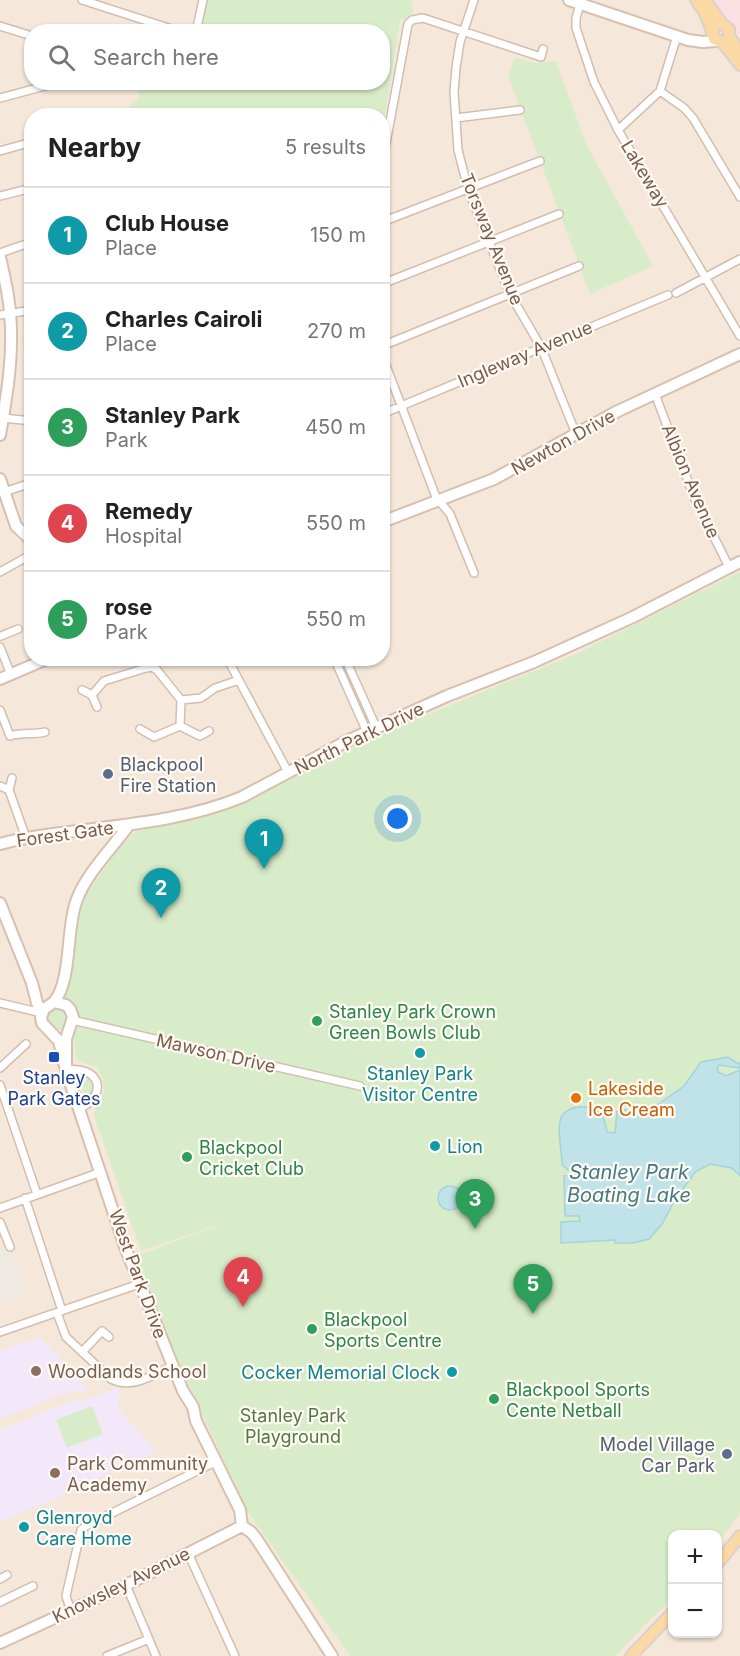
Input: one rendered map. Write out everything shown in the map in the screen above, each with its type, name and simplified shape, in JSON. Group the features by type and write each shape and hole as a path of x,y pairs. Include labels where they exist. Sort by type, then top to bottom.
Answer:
{"main road":[{"path":"696,0 718,37 740,65"},
{"path":"705,0 723,25 729,29 718,37"},
{"path":"718,37 740,51"},
{"path":"722,1557 740,1536"},
{"path":"631,1656 668,1617"}],"street":[{"path":"82,0 156,24"},
{"path":"198,24 203,0"},
{"name":"Torsway Avenue","path":"474,0 459,48 454,82 458,150 468,189 510,294 541,347 576,434"},
{"path":"583,3 695,41 718,37"},
{"name":"Lakeway","path":"583,3 575,23 594,82 618,130 740,336"},
{"path":"390,122 408,24 412,20 423,18 541,57 543,49"},
{"path":"0,26 24,34"},
{"path":"618,130 660,91 677,36"},
{"path":"0,98 30,90"},
{"path":"660,91 684,108 693,118 740,197"},
{"path":"456,118 520,110"},
{"path":"0,151 24,144"},
{"path":"390,217 540,161"},
{"path":"0,196 24,190"},
{"path":"390,281 559,214"},
{"path":"0,433 10,372 0,255 24,245"},
{"path":"676,292 740,259"},
{"path":"390,343 579,266"},
{"name":"Ingleway Avenue","path":"390,411 668,296"},
{"path":"5,314 24,311"},
{"name":"Newton Drive","path":"390,519 503,475 576,434 740,354"},
{"path":"390,375 436,496 450,514 474,573"},
{"name":"Albion Avenue","path":"655,394 694,497 729,567"},
{"path":"3,418 24,420"},
{"path":"0,479 4,496 18,529 24,534"},
{"path":"4,496 24,486"},
{"path":"0,572 24,558"},
{"name":"North Park Drive","path":"129,825 165,819 242,797 372,729 447,696 554,654 633,617 740,562"},
{"path":"0,636 18,629"},
{"path":"0,648 5,677 30,666"},
{"path":"231,666 288,772"},
{"path":"338,666 372,729"},
{"path":"348,666 372,729"},
{"path":"92,696 104,681 152,668 162,674 181,700 180,726"},
{"path":"181,700 201,698 215,688 239,680"},
{"path":"82,690 92,696 97,707"},
{"path":"0,710 10,736 23,732 35,734 45,732"},
{"path":"180,726 200,736 209,731"},
{"path":"140,729 154,740 180,726"},
{"path":"12,778 9,790 26,838"},
{"path":"0,786 9,790"},
{"path":"63,979 66,1005 71,1012 70,1024 60,1033 51,1032 42,1023 47,1008 59,995 76,900 87,881 129,825"},
{"name":"Forest Gate","path":"0,844 26,838 129,825"},
{"path":"0,903 32,983 37,1003 47,1008"},
{"path":"0,1003 47,1008 66,1005"},
{"name":"West Park Drive","path":"66,1070 65,1043 70,1024"},
{"name":"Mawson Drive","path":"70,1024 360,1086"},
{"name":"West Park Drive","path":"51,1032 59,1041 66,1070 139,1284 172,1366 193,1407 196,1421 240,1510 242,1526 256,1538 332,1656"},
{"path":"0,1068 26,1044"},
{"path":"66,1070 87,1071 97,1082 97,1093 93,1099 79,1109"},
{"path":"0,1084 37,1194"},
{"path":"0,1208 101,1172"},
{"path":"25,1198 66,1337 111,1379 127,1384 138,1382 172,1366"},
{"path":"0,1222 10,1247"},
{"path":"0,1332 139,1284"},
{"path":"82,1352 102,1331 109,1337"},
{"path":"71,1611 66,1596 81,1530 215,1462"},
{"name":"Knowsley Avenue","path":"0,1643 71,1611 242,1526"},
{"path":"188,1553 235,1656"},
{"path":"126,1584 156,1656"},
{"path":"0,1602 33,1586"},
{"path":"106,1656 149,1639"}],"shaded area":[{"path":"0,0 740,0 740,1656 0,1656"},
{"path":"713,0 740,0 739,39"},
{"path":"10,1247 26,1293 0,1301 0,1249"},
{"name":"Woodlands School","path":"41,1338 91,1393 76,1391 59,1395 0,1419 0,1351"},
{"name":"Park Community Academy","path":"116,1388 120,1390 118,1408 155,1451 0,1522 0,1430 74,1400 86,1400"}],"green space":[{"path":"206,0 411,0 413,13 400,21 390,84 390,24 201,24"},
{"path":"515,57 534,63 556,61 586,144 653,266 590,294 508,76"},
{"path":"138,90 389,90 386,108 128,108 139,97"},
{"name":"Stanley Park Playground","path":"740,572 740,1513 722,1538 722,1530 668,1530 668,1602 615,1656 350,1656 245,1508 159,1318 136,1256 238,1218 141,1251 93,1113 104,1091 103,1081 97,1067 77,1061 74,1042 68,1041 74,1022 59,999 66,990 83,900 113,855 135,832 238,804 365,742 576,654"},
{"path":"337,666 348,666 374,722 365,726"},
{"path":"58,1005 68,1012 67,1027 62,1030 52,1030 44,1016"},
{"path":"76,1072 92,1080 93,1092 86,1101"},
{"path":"92,1406 103,1434 67,1448 56,1420"}],"water":[{"name":"Stanley Park Boating Lake","path":"728,1057 740,1063 740,1068 719,1065 717,1068 718,1072 726,1076 740,1070 740,1176 732,1168 710,1164 695,1172 662,1224 649,1239 633,1243 615,1243 615,1240 561,1243 561,1222 580,1221 579,1216 565,1216 564,1176 581,1175 580,1169 568,1170 562,1165 559,1132 562,1116 575,1107 592,1108 601,1114 607,1132 615,1133 617,1111 654,1107 684,1086 701,1062"},
{"path":"450,1186 458,1190 462,1198 458,1206 450,1210 442,1206 438,1198 442,1190"}],"place":[{"name":"Blackpool Fire Station","path":"108,774"},
{"name":"Club House","path":"264,869"},
{"name":"Charles Cairoli","path":"161,918"},
{"name":"Stanley Park Crown Green Bowls Club","path":"317,1021"},
{"name":"Stanley Park Visitor Centre","path":"420,1053"},
{"name":"Stanley Park Gates","path":"54,1057"},
{"name":"Lakeside Ice Cream","path":"576,1098"},
{"name":"Lion","path":"435,1146"},
{"name":"Blackpool Cricket Club","path":"187,1157"},
{"name":"Stanley Park","path":"475,1229"},
{"name":"Remedy","path":"243,1307"},
{"name":"rose","path":"533,1314"},
{"name":"Blackpool Sports Centre","path":"312,1329"},
{"name":"Woodlands School","path":"36,1371"},
{"name":"Cocker Memorial Clock","path":"452,1372"},
{"name":"Blackpool Sports Cente Netball","path":"494,1399"},
{"name":"Model Village Car Park","path":"727,1454"},
{"name":"Park Community Academy","path":"55,1473"},
{"name":"Glenroyd Care Home","path":"24,1527"}]}
